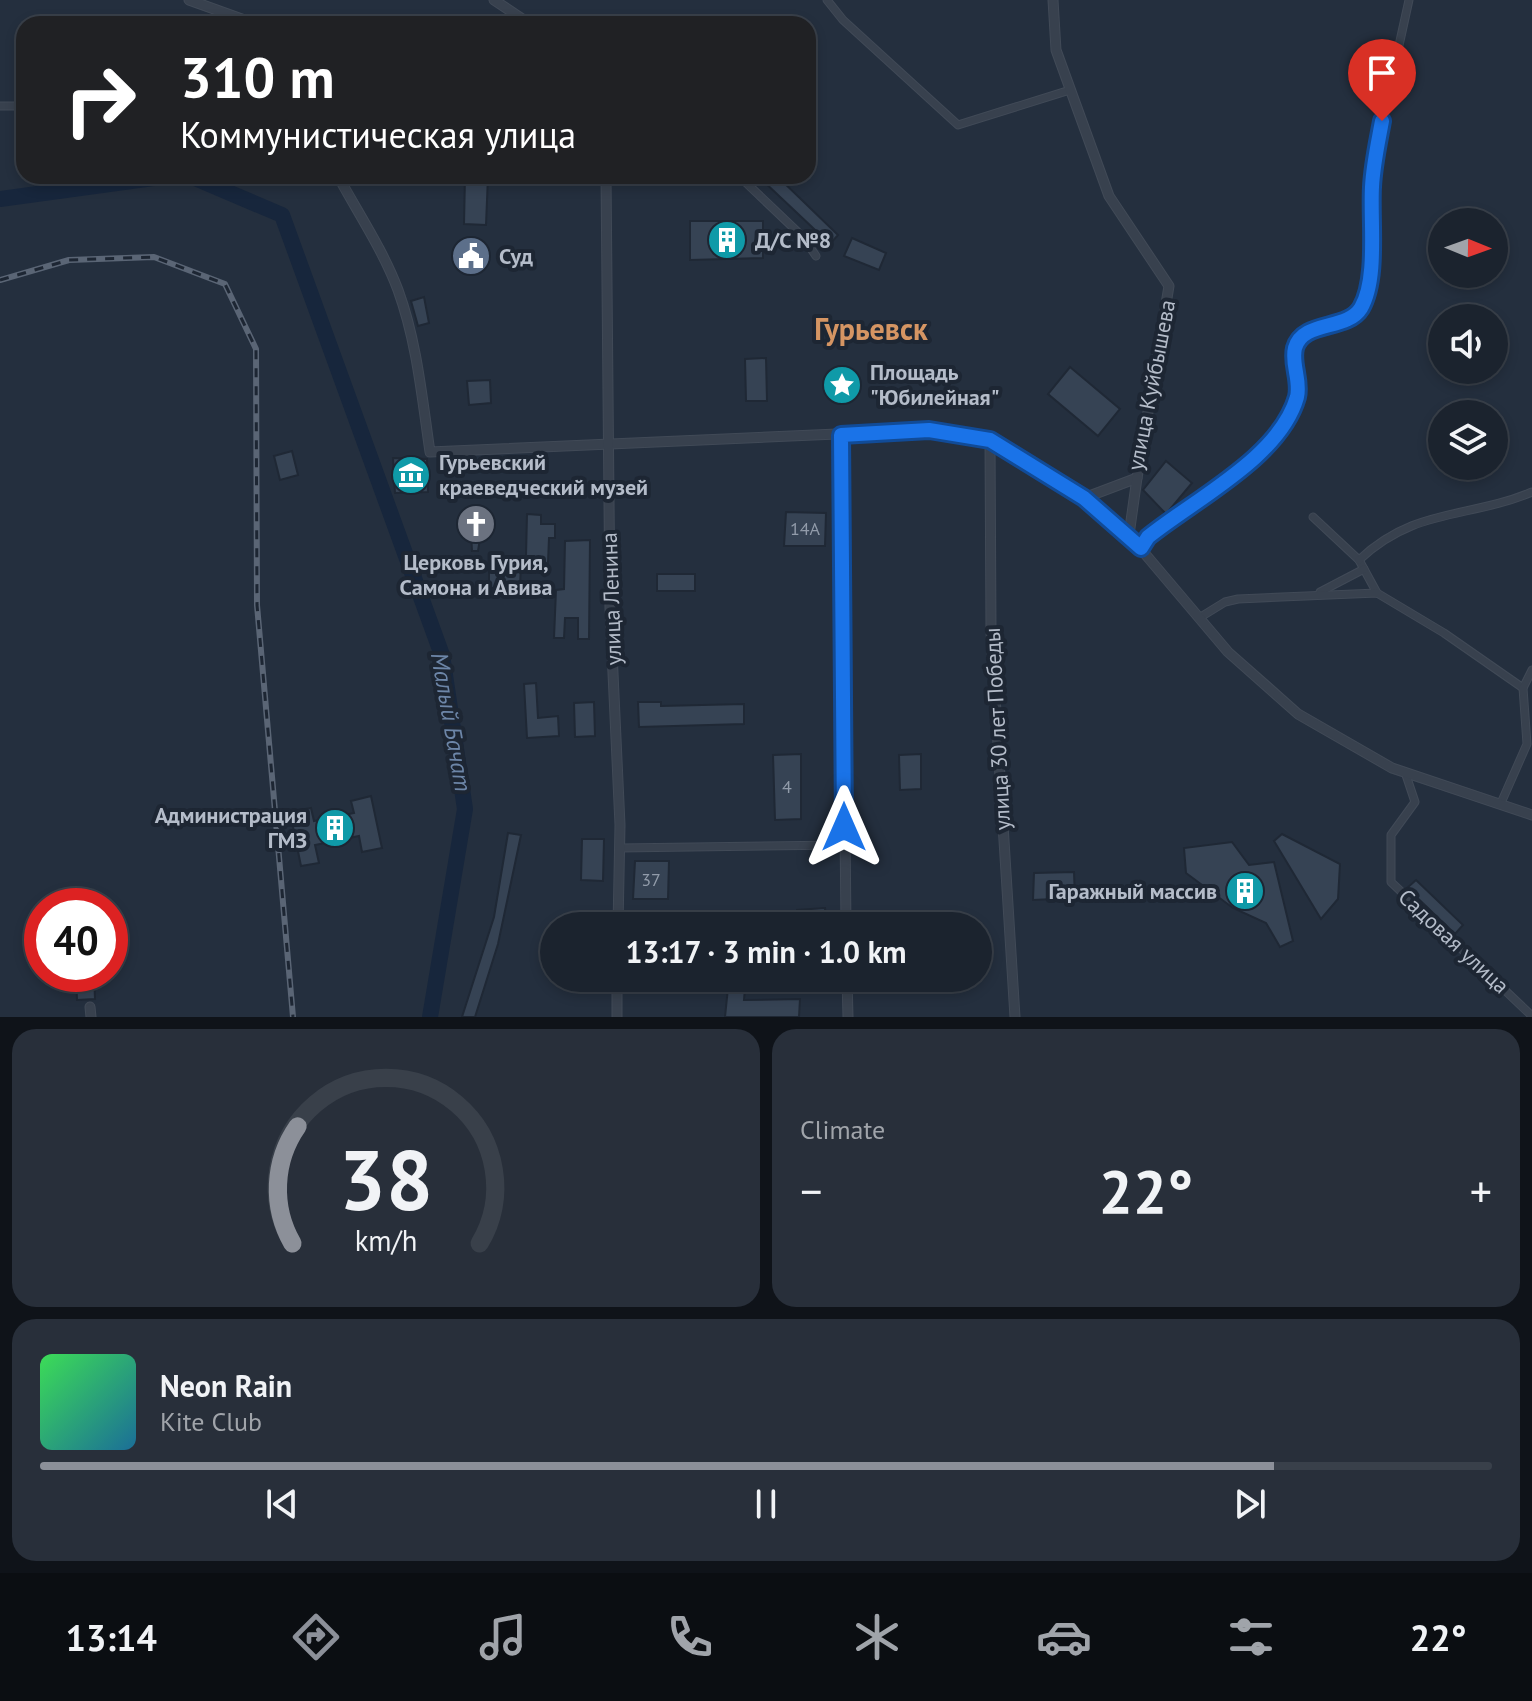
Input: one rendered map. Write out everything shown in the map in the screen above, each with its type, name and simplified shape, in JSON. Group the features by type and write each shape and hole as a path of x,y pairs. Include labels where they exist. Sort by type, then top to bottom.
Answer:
{"street":[{"path":"189,0 234,16"},
{"path":"494,0 518,16"},
{"path":"827,0 843,20 958,125 1070,90 1056,50 1053,0"},
{"path":"1141,548 1148,537 1226,481 1278,434 1298,393 1295,348 1299,340 1307,334 1351,318 1362,306 1372,241 1374,159 1409,0"},
{"name":"улица Куйбышева","path":"1070,90 1109,196 1169,286 1137,478 1084,498"},
{"path":"342,184 388,266 399,293 418,369 430,452 929,430 990,440 1084,498 1129,535 1199,618 1259,682 1298,714 1357,751 1405,772 1532,815"},
{"name":"улица Ленина","path":"606,184 610,608 620,848 618,912"},
{"path":"747,184 803,237 816,256"},
{"path":"841,435 846,912"},
{"name":"улица 30 лет Победы","path":"990,440 991,632 1015,1017"},
{"path":"1129,535 1137,478"},
{"path":"1359,560 1404,527 1450,512 1494,507 1532,492"},
{"path":"1313,517 1359,560 1377,593 1444,633 1523,688"},
{"path":"1315,595 1364,569"},
{"path":"1199,618 1231,600 1377,593"},
{"path":"1501,803 1526,750 1523,688 1532,670"},
{"path":"1527,732 1532,721"},
{"name":"Садовая улица","path":"1405,772 1415,802 1391,835 1391,882 1532,1016"},
{"path":"620,848 844,845"},
{"path":"617,992 617,1017"},
{"path":"847,992 848,1017"}],"building":[{"path":"465,184 488,184 486,225 464,224"},
{"path":"766,184 785,184 838,235 830,244"},
{"name":"Д/С №8","path":"690,221 763,221 763,258 690,260"},
{"path":"852,238 886,253 879,270 844,256"},
{"name":"Суд","path":"464,243 480,243 478,270 463,270"},
{"path":"424,297 429,323 418,326 411,301"},
{"path":"766,358 767,401 746,401 745,359"},
{"path":"1070,367 1120,409 1098,436 1048,394"},
{"path":"490,380 491,403 469,405 467,381"},
{"path":"292,451 298,475 280,480 274,456"},
{"name":"Гурьевский краеведческий музей","path":"393,458 427,459 428,492 395,493"},
{"path":"1166,461 1192,483 1166,514 1143,490"},
{"path":"786,512 826,513 825,546 784,546"},
{"name":"Церковь Гурия, Самона и Авива","path":"470,514 484,514 478,551 472,551"},
{"path":"527,514 541,515 541,524 555,524 555,538 549,538 548,563 534,562 534,556 526,556"},
{"path":"590,540 589,639 578,639 578,618 565,618 564,638 554,638 556,590 564,589 565,541"},
{"path":"489,561 521,562 520,588 489,588"},
{"path":"657,574 695,574 695,591 657,591"},
{"path":"536,683 538,718 558,716 559,736 527,738 524,684"},
{"path":"594,702 595,736 575,737 574,703"},
{"path":"638,702 661,702 661,706 744,704 744,724 639,727"},
{"path":"801,754 801,819 775,820 773,755"},
{"path":"921,754 921,789 900,790 899,755"},
{"name":"Администрация ГМЗ","path":"371,796 382,848 362,852 359,836 315,845 319,863 301,866 290,812 311,808 314,821 354,813 351,801"},
{"path":"508,833 521,835 498,944 475,1017 462,1017 494,917"},
{"path":"1282,834 1340,864 1338,899 1321,919 1274,841"},
{"path":"582,839 604,839 603,881 581,880"},
{"name":"Гаражный массив","path":"1232,842 1249,865 1274,862 1293,941 1280,947 1266,923 1233,908 1186,873 1184,848"},
{"path":"635,861 669,861 668,899 633,899"},
{"path":"1074,872 1075,898 1033,900 1034,873"},
{"path":"1416,880 1463,925 1455,934 1407,888"},
{"path":"825,908 825,912 797,912"},
{"path":"77,992 95,992 95,999 77,1000"},
{"path":"728,992 745,992 744,1000 800,999 799,1017 725,1017"}],"waterway":[{"name":"Малый Бачат","path":"0,199 110,184"},
{"name":"Малый Бачат","path":"209,184 282,215 442,655 465,809 430,1017"}],"railway":[{"path":"0,280 69,260 154,257 225,284 256,349 257,605 293,1017"}],"place":[{"name":"Д/С №8","path":"727,240"},
{"name":"Суд","path":"471,256"},
{"name":"Площадь \"Юбилейная\"","path":"842,385"},
{"name":"Гурьевский краеведческий музей","path":"411,475"},
{"name":"Церковь Гурия, Самона и Авива","path":"476,524"},
{"name":"Администрация ГМЗ","path":"335,828"},
{"name":"Гаражный массив","path":"1245,891"}],"district":[{"name":"Гурьевск","path":"871,330"}],"route":[{"path":"844,827 841,435 929,430 990,440 1084,498 1141,548 1148,537 1226,481 1278,434 1293,409 1298,393 1295,348 1299,340 1317,329 1351,318 1362,306 1372,241 1374,159 1382,121"}]}
